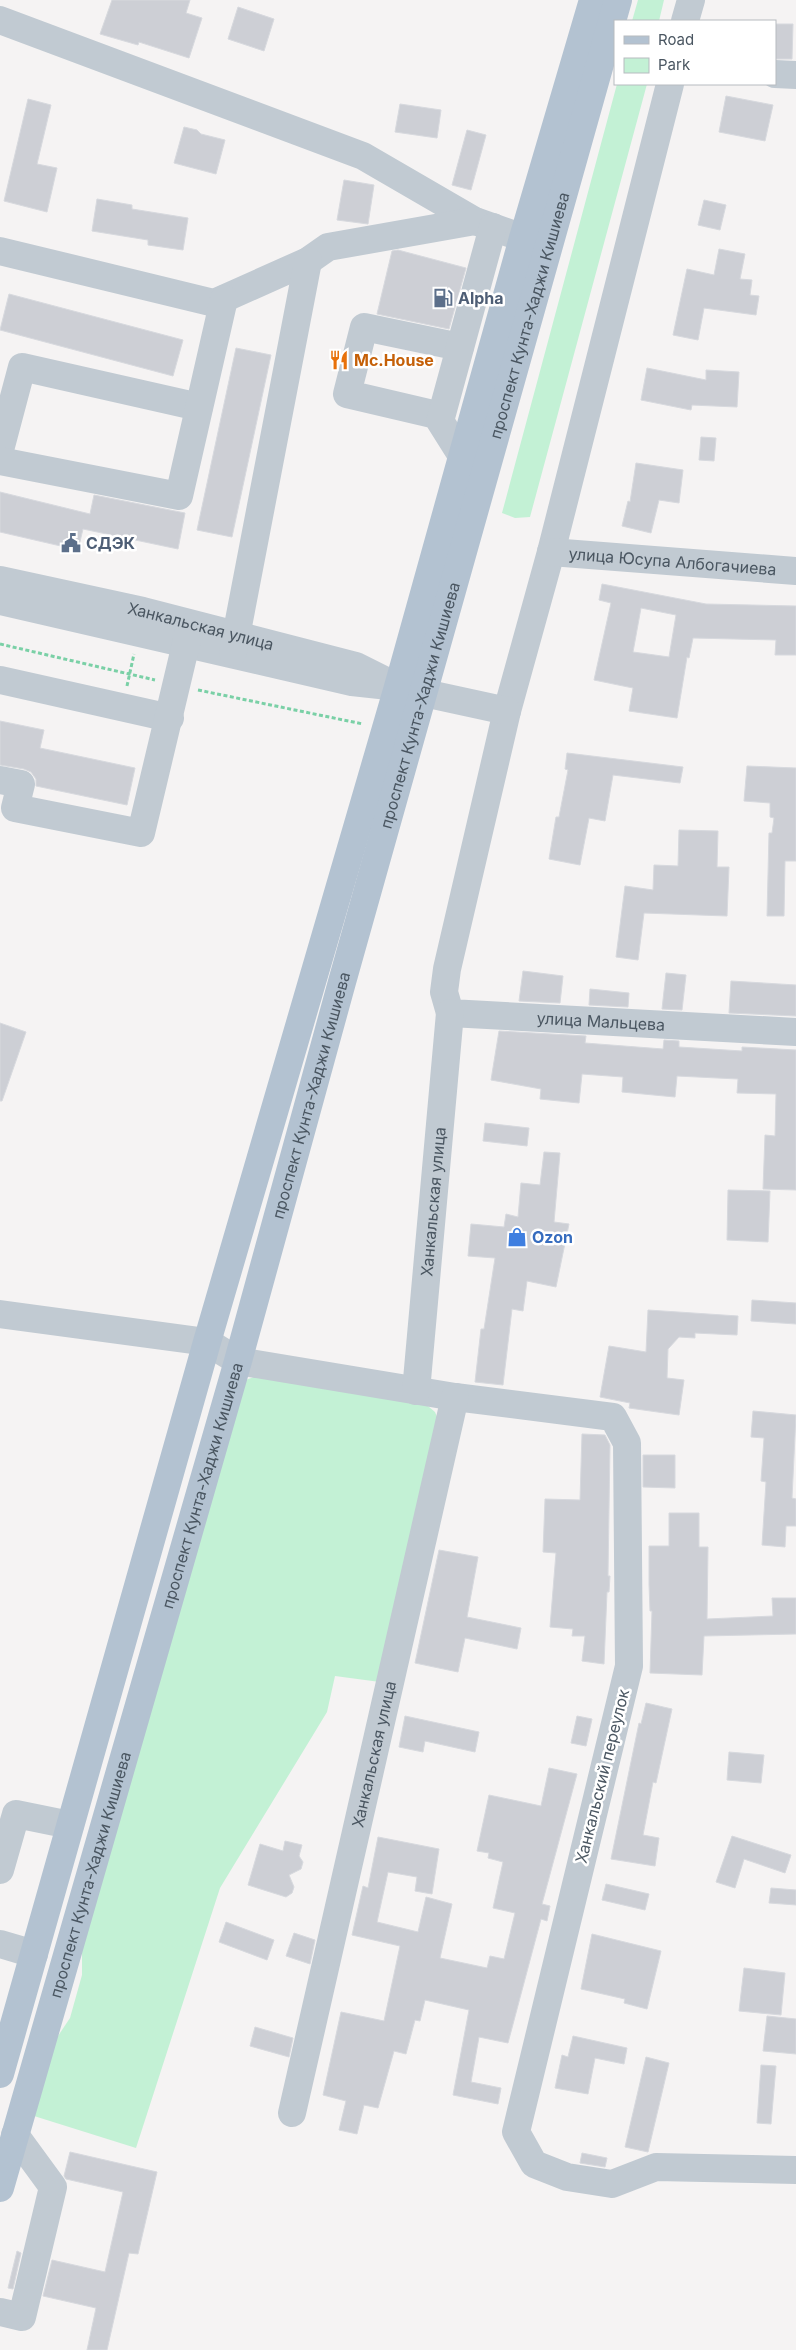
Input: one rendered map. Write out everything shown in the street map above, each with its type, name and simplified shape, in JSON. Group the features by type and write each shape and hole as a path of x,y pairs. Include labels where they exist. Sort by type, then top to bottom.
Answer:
{"main road":[{"name":"проспект Кунта-Хаджи Кишиева","path":"0,2074 207,1342 398,687 523,238 593,0"},
{"name":"проспект Кунта-Хаджи Кишиева","path":"0,2188 238,1361 618,0"}],"street":[{"path":"686,20 691,0"},
{"path":"0,20 363,156 484,224 523,238 523,342"},
{"path":"776,74 796,74"},
{"path":"450,1013 444,992 447,969 507,711 551,552 670,85"},
{"path":"0,251 214,303 308,261 328,247 484,224"},
{"path":"462,456 440,421 460,347 484,224"},
{"path":"234,645 308,261"},
{"path":"0,461 180,496 224,299"},
{"path":"441,416 347,394 364,327 460,347"},
{"path":"0,450 22,367 199,407"},
{"name":"улица Юсупа Албогачиева","path":"551,552 796,571"},
{"name":"Ханкальская улица","path":"0,580 143,611 188,635"},
{"name":"Ханкальская улица","path":"0,601 188,635 234,645 352,682 398,687 507,711"},
{"path":"0,780 21,784 15,808 141,833 170,718 188,635"},
{"path":"0,680 170,718"},
{"name":"Ханкальская улица","path":"416,1391 450,1013"},
{"name":"улица Мальцева","path":"450,1013 796,1032"},
{"path":"0,1314 207,1342 238,1361 454,1397"},
{"name":"Ханкальская улица","path":"292,2113 454,1397"},
{"name":"Ханкальский переулок","path":"454,1397 613,1417 627,1443 629,1666 516,2132 534,2164 568,2177 612,2184 656,2168 796,2170"},
{"path":"0,1870 16,1814 70,1825"},
{"path":"0,1944 34,1954"},
{"path":"0,2312 22,2317 53,2187 15,2135"}],"path":[{"path":"122,707 135,647"}],"green space":[{"path":"638,0 664,0 659,20 632,20"},
{"path":"617,85 647,85 530,517 515,518 502,513"},
{"path":"259,1375 422,1401 435,1412 440,1424 380,1682 335,1676 327,1712 220,1888 136,2148 34,2116 56,2039 70,2018 82,1975 82,1944 243,1381"}],"building":[{"path":"112,0 190,0 186,13 202,18 189,58 139,42 138,45 100,34"},
{"path":"238,7 274,19 264,51 228,39"},
{"path":"776,24 793,24 792,59 776,59"},
{"path":"726,96 773,105 765,141 719,132"},
{"path":"28,99 51,105 37,164 57,168 47,212 4,201"},
{"path":"400,104 441,110 437,138 395,132"},
{"path":"184,127 197,130 201,134 225,140 216,174 174,163"},
{"path":"467,130 486,135 471,190 452,185"},
{"path":"344,180 374,185 368,224 337,220"},
{"path":"97,199 132,205 132,209 188,218 183,250 148,245 148,240 92,231"},
{"path":"704,200 726,205 720,230 698,225"},
{"path":"719,249 745,254 740,279 752,280 750,295 759,296 756,315 704,308 698,340 673,335 687,269 714,275"},
{"path":"398,250 466,268 449,329 377,314 392,251"},
{"path":"9,294 183,340 173,376 0,330"},
{"path":"236,348 271,355 232,537 197,530"},
{"path":"647,368 706,380 706,370 739,372 737,407 692,405 691,410 641,400"},
{"path":"701,437 716,438 714,461 699,460"},
{"path":"636,463 683,470 679,503 659,500 651,533 622,526 628,501 630,502"},
{"path":"0,492 90,514 94,495 185,513 178,549 83,529 78,550 0,532"},
{"path":"602,584 706,604 796,606 796,655 775,655 776,640 693,638 689,658 687,657 677,718 629,711 633,688 594,680 611,603 599,600","holes":["641,608 676,615 669,657 633,652"]},
{"path":"0,721 44,730 40,748 135,768 127,805 36,786 36,779 31,772 0,765"},
{"path":"567,753 683,767 680,783 613,775 605,821 589,818 580,865 549,859 556,817 559,817 568,770 565,769"},
{"path":"747,766 796,768 796,861 785,861 784,916 767,916 769,833 772,833 774,818 770,817 770,803 744,801"},
{"path":"679,830 718,831 717,867 729,867 727,916 644,913 638,960 616,957 625,886 653,890 654,865 678,866"},
{"path":"523,971 563,976 560,1003 519,1001"},
{"path":"666,973 686,975 682,1010 662,1009"},
{"path":"731,981 796,985 796,1016 729,1013"},
{"path":"590,989 629,993 628,1007 589,1005"},
{"path":"0,1023 26,1032 2,1101 0,1101"},
{"path":"499,1031 586,1036 585,1043 663,1049 664,1040 679,1041 679,1047 742,1051 742,1047 796,1050 796,1190 763,1189 765,1135 775,1136 776,1094 737,1093 738,1079 677,1076 675,1097 622,1092 623,1077 582,1074 579,1103 540,1099 541,1089 491,1080"},
{"path":"485,1123 529,1128 527,1146 483,1141"},
{"path":"544,1152 560,1153 554,1222 569,1224 556,1287 527,1281 523,1311 512,1309 503,1385 475,1382 481,1329 484,1329 495,1258 468,1256 471,1224 504,1227 506,1214 518,1217 521,1183 540,1185"},
{"path":"728,1190 770,1191 768,1242 727,1240"},
{"path":"752,1300 796,1303 796,1324 751,1321"},
{"path":"648,1310 738,1316 737,1335 695,1333 695,1338 679,1337 668,1349 667,1378 684,1380 679,1415 629,1408 630,1403 600,1397 609,1346 646,1352"},
{"path":"753,1411 796,1415 792,1498 796,1499 796,1526 786,1526 785,1547 762,1545 766,1482 761,1481 764,1438 751,1437"},
{"path":"582,1434 605,1435 610,1445 608,1576 610,1576 609,1592 607,1592 604,1664 582,1661 585,1636 572,1636 573,1629 550,1627 556,1553 543,1552 545,1499 580,1500"},
{"path":"643,1455 675,1455 675,1488 643,1487"},
{"path":"669,1513 699,1513 699,1547 708,1547 707,1619 773,1616 772,1598 796,1598 796,1634 704,1636 702,1675 650,1673 652,1611 650,1611 649,1546 669,1546"},
{"path":"439,1550 478,1557 467,1617 521,1628 517,1649 465,1638 458,1672 415,1663"},
{"path":"646,1703 672,1709 656,1783 653,1782 643,1835 659,1838 655,1866 611,1859 639,1723 641,1724"},
{"path":"405,1716 479,1732 475,1752 425,1741 423,1752 399,1747"},
{"path":"577,1716 592,1719 586,1746 571,1743"},
{"path":"729,1752 764,1755 761,1783 727,1780"},
{"path":"549,1768 577,1774 542,1904 550,1906 547,1921 541,1919 508,2043 479,2037 471,2082 501,2088 498,2104 453,2095 469,2010 425,2000 420,2021 415,2020 406,2054 394,2051 378,2108 364,2105 357,2134 339,2130 346,2101 323,2095 341,2012 384,2021 400,1946 352,1935 363,1886 368,1888 378,1837 439,1849 432,1894 415,1891 417,1877 388,1872 377,1922 418,1932 426,1897 452,1904 440,1958 487,1968 490,1956 504,1959 515,1913 493,1908 503,1862 488,1858 489,1853 477,1851 489,1795 541,1806"},
{"path":"732,1836 791,1855 785,1873 744,1859 735,1888 716,1882"},
{"path":"285,1841 302,1845 299,1856 303,1862 301,1869 289,1875 294,1887 292,1893 286,1897 248,1885 260,1844 283,1851"},
{"path":"606,1884 649,1894 645,1910 602,1900"},
{"path":"771,1888 796,1890 796,1905 769,1903"},
{"path":"226,1922 274,1940 267,1960 219,1942"},
{"path":"294,1933 315,1940 310,1964 286,1956"},
{"path":"592,1934 661,1951 647,2009 624,2003 625,1999 581,1989"},
{"path":"744,1968 785,1973 781,2015 739,2011"},
{"path":"767,2016 796,2019 796,2054 763,2051"},
{"path":"255,2027 293,2038 289,2057 250,2046"},
{"path":"573,2036 627,2048 624,2064 595,2058 588,2094 555,2088 562,2055 568,2057"},
{"path":"646,2057 669,2063 648,2152 625,2147"},
{"path":"761,2065 776,2066 771,2124 757,2123"},
{"path":"70,2152 157,2172 138,2254 129,2253 107,2350 87,2350 96,2308 43,2296 52,2260 105,2272 123,2192 66,2179 64,2176"},
{"path":"582,2153 607,2158 605,2167 580,2163"},
{"path":"17,2251 21,2253 13,2289 8,2288"}],"place":[{"name":"Alpha","path":"443,298"},
{"name":"Mc.House","path":"339,360"},
{"name":"СДЭК","path":"71,543"},
{"name":"Ozon","path":"517,1237"}]}
